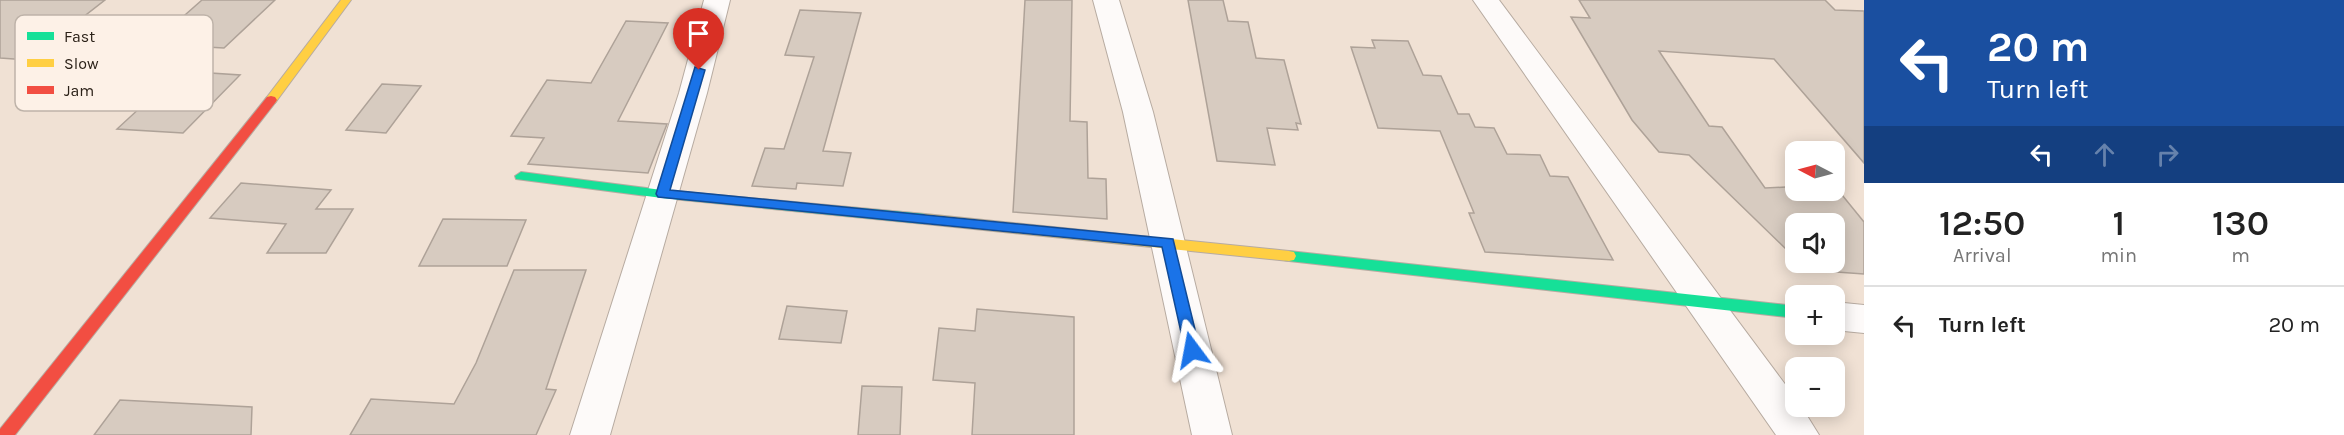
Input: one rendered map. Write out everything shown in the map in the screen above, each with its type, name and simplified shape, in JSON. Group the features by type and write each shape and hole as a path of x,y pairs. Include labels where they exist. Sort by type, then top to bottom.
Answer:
{"street":[{"path":"5,435 293,72 346,0"},
{"path":"590,435 717,0"},
{"path":"1106,0 1138,112 1212,435"},
{"path":"1486,0 1799,435"},
{"path":"521,176 662,194 1168,243 1785,311"},
{"path":"1845,317 1864,319"}],"building":[{"path":"0,0 105,0 86,15 15,15 15,59 0,58"},
{"path":"202,0 275,0 224,48 213,47 213,15 185,15"},
{"path":"1025,0 1072,0 1070,121 1087,122 1088,178 1106,179 1107,219 1013,212"},
{"path":"1188,0 1223,0 1228,21 1248,22 1256,58 1284,60 1301,124 1296,123 1298,130 1267,128 1275,165 1217,161"},
{"path":"1579,0 1825,0 1835,10 1864,11 1864,163 1774,59 1659,51 1709,126 1722,127 1765,188 1785,187 1785,201 1845,201 1845,199 1864,222 1864,274 1845,273 1845,213 1785,213 1785,248 1689,155 1659,152 1632,120 1571,17 1590,18"},
{"path":"800,10 861,13 823,151 851,153 843,186 797,183 796,189 752,186 765,148 784,149 814,57 785,55"},
{"path":"626,21 668,23 618,121 667,124 648,173 528,164 544,138 511,136 547,80 591,83"},
{"path":"1372,40 1408,41 1423,75 1441,76 1458,114 1469,114 1475,127 1494,128 1507,154 1540,155 1550,176 1568,177 1613,260 1485,252 1469,213 1474,213 1440,131 1378,128 1351,47 1375,48"},
{"path":"213,73 240,75 213,102"},
{"path":"382,84 421,86 386,133 346,130"},
{"path":"137,111 205,111 183,133 117,129"},
{"path":"241,183 331,190 316,209 353,209 326,253 267,253 286,224 210,218"},
{"path":"443,219 526,220 507,266 419,266"},
{"path":"514,270 586,270 546,389 556,390 536,435 350,435 371,399 454,404 476,363"},
{"path":"787,306 847,311 841,343 779,339"},
{"path":"977,309 1074,317 1074,435 972,435 975,383 933,380 939,328 975,331"},
{"path":"862,386 902,387 900,435 858,435"},
{"path":"120,400 252,407 251,435 94,435"}],"traffic: fast":[{"path":"521,176 662,194 925,219"},
{"path":"1289,256 1785,311"}],"traffic: slow":[{"path":"271,100 346,0"},
{"path":"925,219 1289,256"}],"traffic: jam":[{"path":"5,435 271,100"}],"route":[{"path":"699,70 662,194 1168,243 1192,350"}]}
